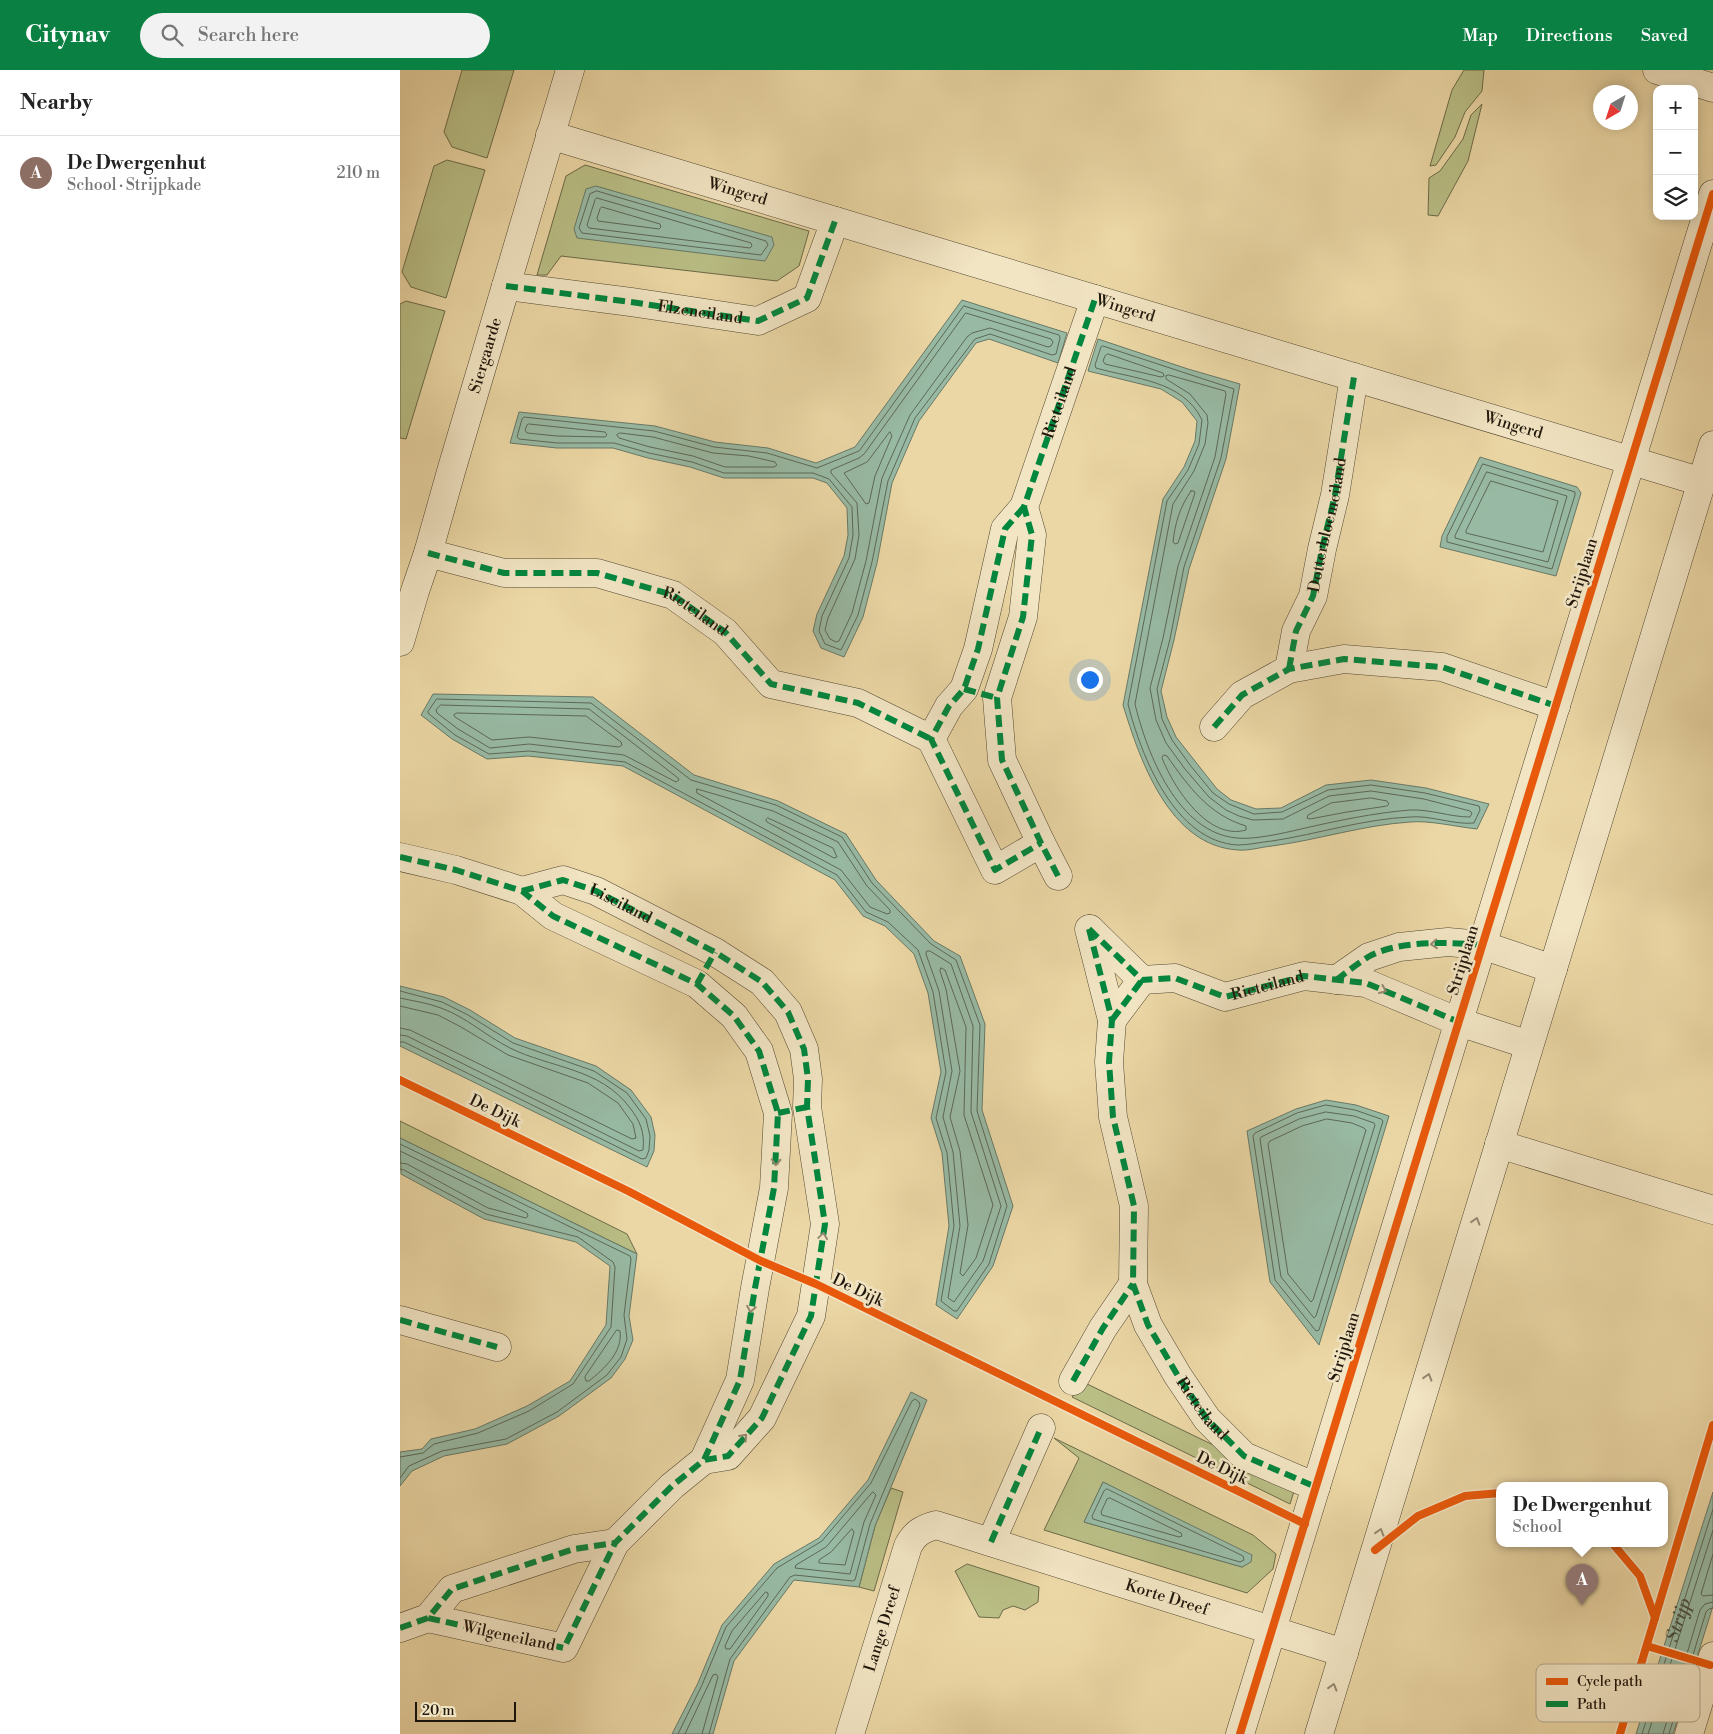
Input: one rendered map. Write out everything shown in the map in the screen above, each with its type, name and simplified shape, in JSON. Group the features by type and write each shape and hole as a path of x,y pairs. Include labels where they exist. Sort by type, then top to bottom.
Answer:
{"street":[{"name":"Siergaarde","path":"400,642 570,70"},
{"path":"1657,70 1713,88"},
{"name":"Wingerd","path":"550,135 1702,482"},
{"name":"Strijplaan","path":"1240,1734 1713,194"},
{"name":"Elzeneiland","path":"506,286 758,321 807,298 835,221"},
{"name":"Rieteiland","path":"428,553 504,573 597,574 674,595 725,632 771,684 858,703 931,739 950,706 964,689 978,649 1005,529 1024,507 1095,299"},
{"name":"Dotterbloemeiland","path":"1289,669 1296,631 1313,596 1335,495 1354,377"},
{"path":"1319,1734 1713,445"},
{"path":"1024,507 1032,536 1023,617 997,698 1002,760 1058,876"},
{"path":"1214,727 1242,695 1289,669 1344,659 1442,667 1556,706"},
{"path":"964,689 997,698"},
{"path":"931,739 995,870 1041,843"},
{"path":"400,857 456,870 522,891 553,916 697,984 734,1016 759,1051 778,1113 806,1107"},
{"name":"Liseiland","path":"522,891 563,880 596,892 715,952 762,982 788,1012 804,1049 808,1079 806,1107 825,1224 816,1284"},
{"name":"Rieteiland","path":"1316,1487 1244,1456 1207,1419 1178,1376 1148,1325 1133,1284 1134,1206 1113,1117 1109,1062 1112,1020 1089,929 1142,980 1175,978 1225,996 1304,976 1366,983 1459,1022"},
{"path":"1336,980 1369,956 1399,947 1448,942 1482,945"},
{"name":"Strijplaan","path":"1482,945 1553,969"},
{"path":"697,984 715,952"},
{"path":"1112,1020 1142,980"},
{"path":"1459,1022 1530,1045"},
{"name":"Wilgeneiland","path":"428,1618 564,1648 615,1542 672,1486 704,1460 740,1380 774,1188 778,1113"},
{"path":"1499,1144 1713,1210"},
{"name":"Wilgeneiland","path":"704,1460 728,1456 762,1418 811,1316 816,1284"},
{"path":"1073,1381 1103,1328 1133,1284"},
{"path":"400,1320 497,1347"},
{"path":"990,1542 1041,1428"},
{"name":"Korte Dreef","path":"923,1529 936,1525 1344,1653"},
{"name":"Lange Dreef","path":"850,1734 908,1546 914,1536 923,1529"},
{"path":"400,1628 428,1618 452,1589 574,1549 615,1542"},
{"path":"1700,1700 1712,1662"},
{"path":"1689,1734 1693,1722"}],"green space":[{"path":"462,70 514,70 487,158 452,147 444,132"},
{"path":"1464,70 1484,70 1482,91 1465,112 1455,137 1436,165 1430,166 1452,90"},
{"path":"1482,104 1468,161 1438,216 1428,215 1429,178 1440,171 1463,139 1471,115"},
{"path":"447,160 485,170 446,298 411,287 402,272 434,166"},
{"path":"585,165 809,231 799,266 777,281 561,256 547,275 537,275 566,176"},
{"path":"406,301 445,311 406,439 400,438 400,304"},
{"path":"400,1121 627,1234 637,1254 400,1138"},
{"path":"1083,1382 1296,1485 1290,1504 1072,1397"},
{"path":"1054,1438 1253,1535 1276,1554 1273,1569 1247,1593 1044,1530 1079,1458","holes":["1103,1482 1251,1561 1242,1567 1084,1522"]},
{"path":"891,1488 903,1492 874,1591 859,1587 875,1526"},
{"path":"967,1564 1039,1587 1038,1602 1025,1610 1013,1606 1003,1610 999,1618 979,1617 955,1571"}],"water":[{"path":"596,186 772,237 774,245 765,261 577,238 574,229 586,189"},
{"path":"962,300 1067,333 1058,363 989,339 976,343 919,421 892,483 877,563 863,617 844,657 821,648 813,631 817,614 844,556 848,535 847,508 827,483 813,478 724,478 690,467 613,448 557,448 510,443 519,412 655,426 715,442 768,448 816,463 855,447"},
{"path":"1098,339 1240,384 1226,459 1189,569 1161,691 1167,717 1176,737 1217,789 1231,800 1256,809 1281,808 1326,785 1371,780 1426,788 1489,804 1477,829 1410,822 1375,826 1289,843 1238,850 1214,845 1193,833 1176,817 1161,797 1149,774 1138,750 1123,705 1163,499 1184,467 1195,441 1197,421 1182,402 1161,389 1088,371"},
{"path":"1480,457 1577,487 1581,493 1556,576 1440,547 1442,536"},
{"path":"433,694 593,697 694,775 778,801 846,834 876,880 934,941 960,956 985,1024 982,1110 1013,1206 993,1266 957,1319 936,1305 949,1226 942,1153 931,1118 941,1072 928,993 914,954 885,926 863,916 835,880 623,766 528,756 487,759 452,739 421,715"},
{"path":"400,986 444,997 470,1010 515,1038 596,1066 631,1090 651,1117 655,1135 654,1151 647,1167 400,1046"},
{"path":"1326,1100 1356,1105 1389,1116 1319,1345 1270,1282 1247,1131 1296,1109"},
{"path":"400,1138 637,1254 629,1316 633,1340 625,1359 611,1378 559,1416 507,1444 444,1456 412,1471 400,1486 400,1452 422,1449 431,1439 475,1429 527,1406 570,1381 606,1325 610,1266 576,1242 484,1219 401,1174"},
{"path":"911,1392 927,1400 875,1526 859,1587 794,1580 734,1661 713,1734 672,1734 698,1683 722,1625 774,1564 819,1538 868,1480"},
{"path":"1103,1482 1252,1555 1251,1562 1242,1567 1084,1522"},
{"name":"Strijp","path":"1713,1492 1713,1606 1695,1664 1658,1664"},
{"path":"1640,1722 1677,1722 1673,1734 1636,1734"}],"marked path":[{"path":"506,286 758,321 807,298 835,221"},
{"path":"1058,876 1002,760 997,698 1023,617 1032,535 1024,507 1095,299"},
{"path":"1289,669 1296,631 1313,596 1335,495 1354,377"},
{"path":"1024,507 1005,529 978,649 964,689 949,706 931,739 995,870 1041,843"},
{"path":"428,553 504,573 597,573 673,595 725,632 771,684 858,703 931,739"},
{"path":"1214,727 1242,695 1289,669 1344,659 1442,667 1556,706"},
{"path":"964,689 997,698"},
{"path":"400,857 456,870 522,891 553,916 697,984 734,1016 759,1051 778,1113 774,1188 740,1380 704,1460 672,1486 615,1543 564,1648 428,1618"},
{"path":"522,891 563,880 596,891 715,952 762,982 788,1012 804,1049 808,1079 807,1107 825,1224 811,1316 762,1418 728,1456 704,1460"},
{"path":"1089,929 1112,1020 1109,1062 1113,1117 1134,1206 1133,1284 1148,1325 1178,1376 1207,1419 1244,1456 1316,1487"},
{"path":"1089,929 1142,980 1175,978 1225,997 1304,976 1366,983 1459,1022"},
{"path":"1336,980 1368,957 1380,951 1409,945 1439,943 1482,945"},
{"path":"697,984 715,952"},
{"path":"1112,1020 1142,980"},
{"path":"778,1113 807,1107"},
{"path":"1073,1381 1103,1328 1133,1284"},
{"path":"400,1320 497,1347"},
{"path":"991,1542 1041,1428"},
{"path":"400,1628 428,1618 452,1589 574,1549 615,1543"}],"cycle path":[{"path":"1240,1734 1713,194"},
{"name":"De Dijk","path":"400,1080 628,1191 761,1261 816,1284 1305,1524"},
{"path":"1641,1664 1713,1425"},
{"path":"1375,1550 1418,1516 1465,1496 1496,1493"},
{"path":"1616,1547 1640,1576 1655,1618"},
{"path":"1647,1646 1710,1665"},
{"path":"1620,1734 1624,1722"}],"place":[{"name":"De Dwergenhut","path":"1582,1605"}]}
